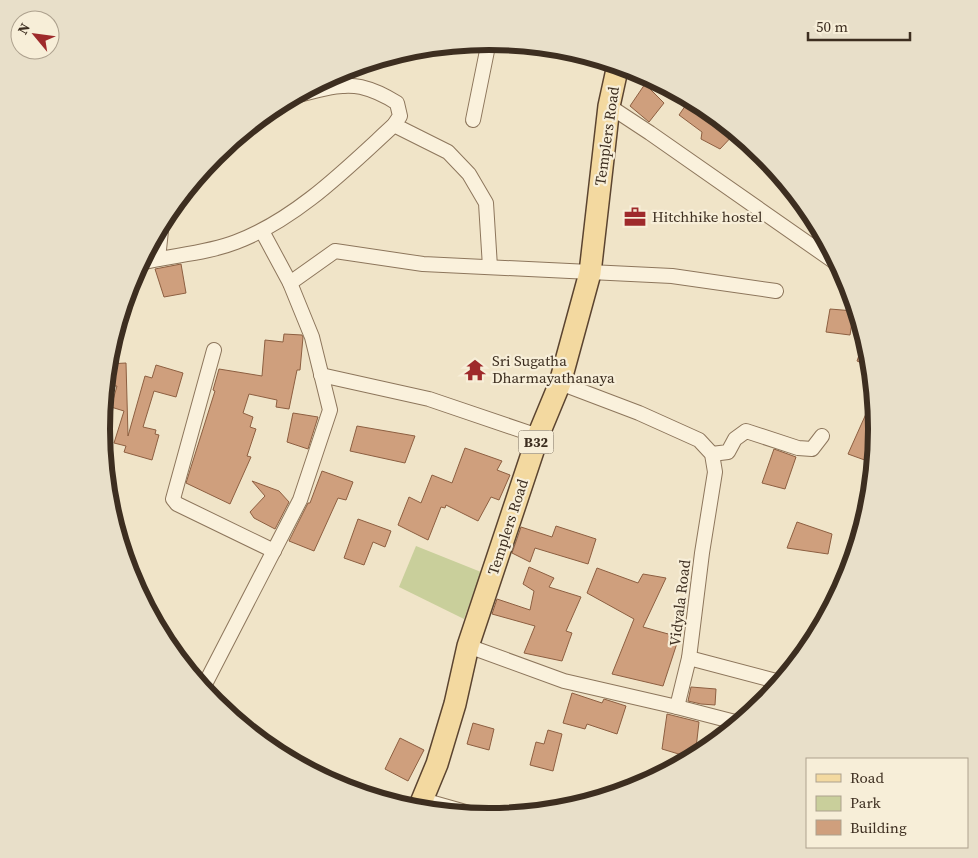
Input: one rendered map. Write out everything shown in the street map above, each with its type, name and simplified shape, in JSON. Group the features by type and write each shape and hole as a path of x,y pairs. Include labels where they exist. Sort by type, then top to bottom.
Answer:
{"main road":[{"name":"Templers Road","path":"422,802 437,764 455,704 468,646 538,436 560,383 590,273 609,106 616,72"}],"street":[{"path":"473,120 487,50"},
{"path":"343,79 343,86"},
{"path":"149,261 205,251 262,231 325,188 394,125 400,116 397,103 379,93 360,86 343,86 317,91"},
{"path":"609,106 826,256"},
{"path":"394,125 448,152 469,174 486,203 490,267"},
{"path":"206,682 300,500 330,410 312,337 290,283 262,231"},
{"path":"158,259 160,241"},
{"path":"290,283 335,251 423,264 672,276 776,291"},
{"path":"214,350 173,499 177,504 274,551"},
{"path":"321,375 428,399 538,436"},
{"path":"560,383 639,413 699,440 712,454 728,452 734,439 746,431 798,448 812,449 822,436"},
{"name":"Vidyala Road","path":"677,707 689,658 702,553 715,472 712,454"},
{"path":"468,646 564,680 731,721"},
{"path":"689,658 773,680"}],"green space":[{"path":"416,546 481,572 464,619 399,587"}],"building":[{"path":"645,84 664,103 649,122 630,106"},
{"path":"686,105 731,137 720,149 701,139 702,132 679,115"},
{"path":"181,264 186,293 164,297 155,269"},
{"path":"830,309 849,311 852,322 850,335 826,332"},
{"path":"284,334 302,335 303,337 300,370 297,370 289,409 276,407 277,400 249,394 243,413 253,417 250,427 256,429 247,456 251,457 230,504 186,483 215,391 213,390 219,369 262,376 265,340 283,342"},
{"path":"860,352 862,363 857,361"},
{"path":"126,363 128,436 145,376 152,378 156,365 183,373 176,397 154,391 143,427 156,430 155,434 159,435 152,460 124,452 126,446 114,443 124,411 111,407 117,386 112,386 116,364"},
{"path":"867,411 866,461 848,454"},
{"path":"293,413 318,417 308,449 287,442"},
{"path":"357,426 415,436 405,463 350,451"},
{"path":"465,448 502,461 497,470 510,475 499,500 491,497 478,521 446,505 445,508 441,507 428,540 398,525 409,497 421,503 432,475 452,483"},
{"path":"774,449 796,457 785,489 762,483"},
{"path":"322,471 353,482 346,500 338,498 314,551 289,541 308,503 310,503"},
{"path":"252,481 279,491 289,502 275,529 254,518 250,512 265,496"},
{"path":"358,519 391,531 385,547 373,542 364,565 344,558"},
{"path":"797,522 832,534 828,554 787,548"},
{"path":"556,526 596,539 588,564 535,548 530,562 512,553 521,527 552,537"},
{"path":"529,567 554,578 549,587 581,597 566,631 572,633 562,661 524,653 535,626 492,614 497,599 530,610 534,591 523,584"},
{"path":"597,568 638,583 643,574 666,578 643,627 679,637 663,686 612,674 634,619 587,593"},
{"path":"691,687 716,689 715,705 688,701"},
{"path":"572,693 602,703 604,699 626,706 617,734 587,724 585,729 563,723"},
{"path":"667,714 699,722 696,746 682,755 662,749"},
{"path":"473,723 494,729 489,750 467,744"},
{"path":"548,730 562,734 553,771 530,765 536,742 544,744"},
{"path":"400,738 424,750 408,781 385,769"}],"place":[{"name":"Hitchhike hostel","path":"635,217"},
{"name":"Sri Sugatha Dharmayathanaya","path":"475,370"}]}
